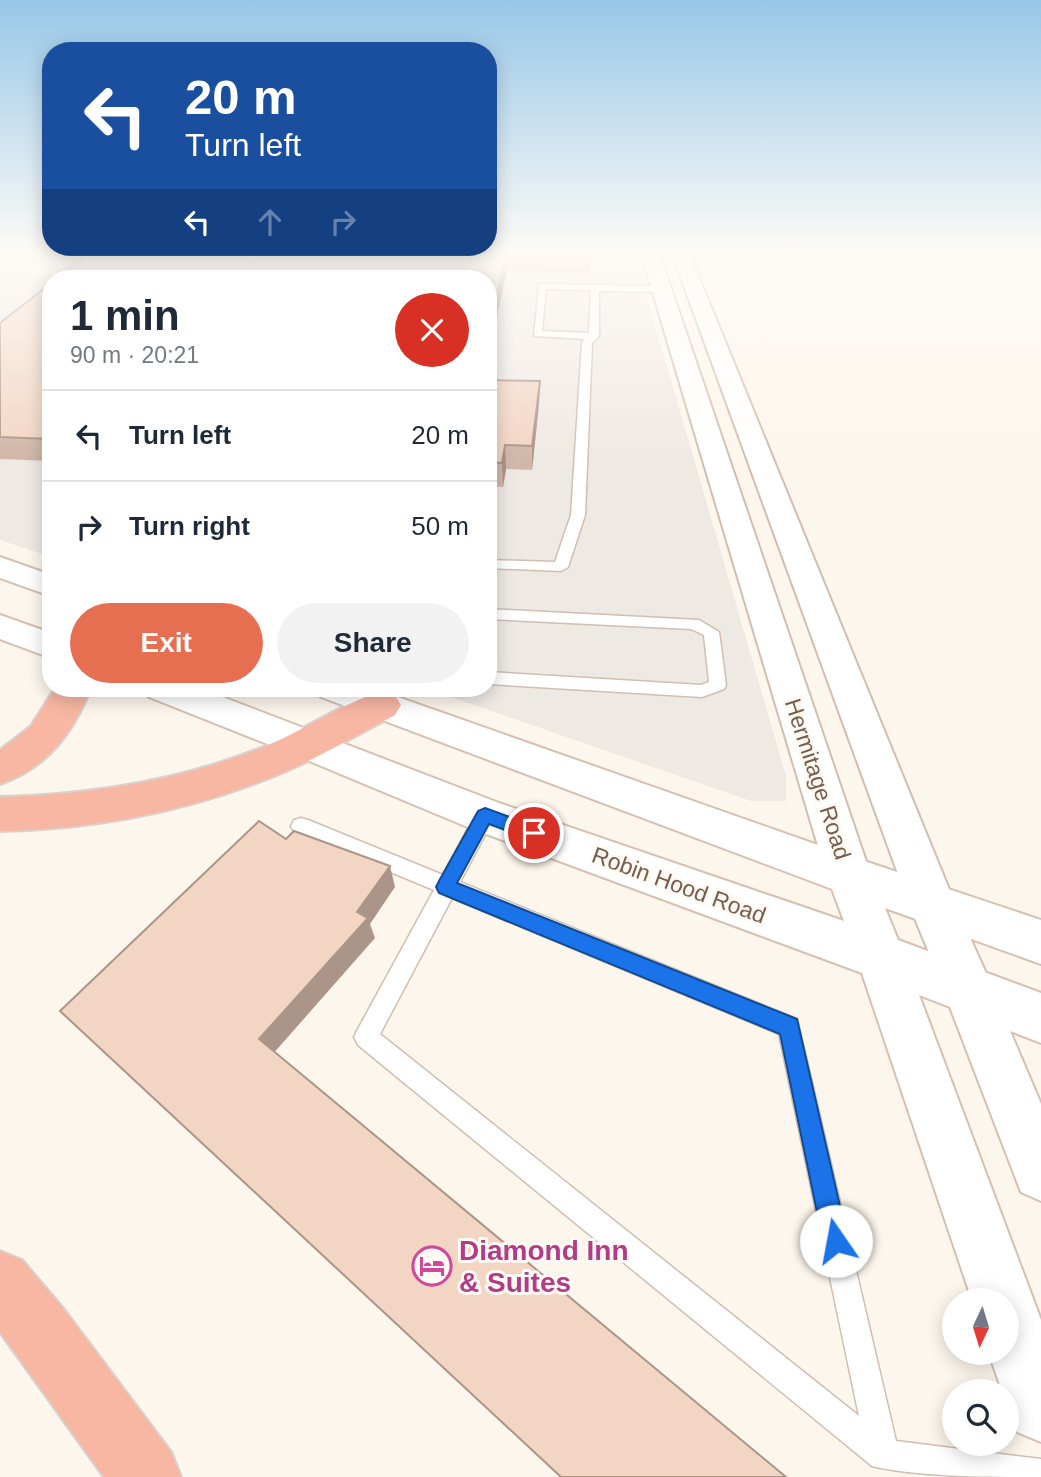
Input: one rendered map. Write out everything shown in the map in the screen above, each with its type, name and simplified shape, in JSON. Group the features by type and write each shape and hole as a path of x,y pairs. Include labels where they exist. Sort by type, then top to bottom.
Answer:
{"highway":[{"path":"0,768 28,752 47,735 63,712 69,697"},
{"path":"0,814 101,807 209,782 309,744 387,697"},
{"path":"0,1282 40,1330 146,1477"}],"street":[{"name":"Hermitage Road","path":"672,322 849,876 881,957 999,1288"},
{"path":"707,322 932,904 1041,1172"},
{"path":"0,567 42,583"},
{"path":"0,626 42,642"},
{"name":"Robin Hood Road","path":"186,697 485,816 881,957 1041,1018"},
{"path":"392,697 849,876 1041,942"},
{"path":"1019,1347 1041,1408"}],"lane":[{"path":"538,322 537,334 594,336"},
{"path":"497,564 561,567 578,515 587,342 594,336 594,322"},
{"path":"497,614 694,624 711,632 718,685 702,691 497,679"},
{"path":"485,816 366,1037 883,1455 1041,1475"},
{"path":"301,826 789,1027 883,1455"}],"shaded area":[{"path":"0,322 42,322 42,554 0,540"},
{"path":"497,322 654,322 786,776 786,801 751,801 451,697 497,697"}],"building":[{"path":"42,322 42,439 0,437 0,323"},
{"path":"497,380 540,381 532,446 505,445 502,463 497,463"},
{"name":"Diamond Inn & Suites","path":"259,821 286,839 294,831 390,866 357,912 368,918 259,1039 786,1477 561,1477 60,1011"}],"place":[{"name":"Diamond Inn & Suites","path":"432,1266"}],"route":[{"path":"534,833 485,816 446,887 789,1027 836,1241"}]}
